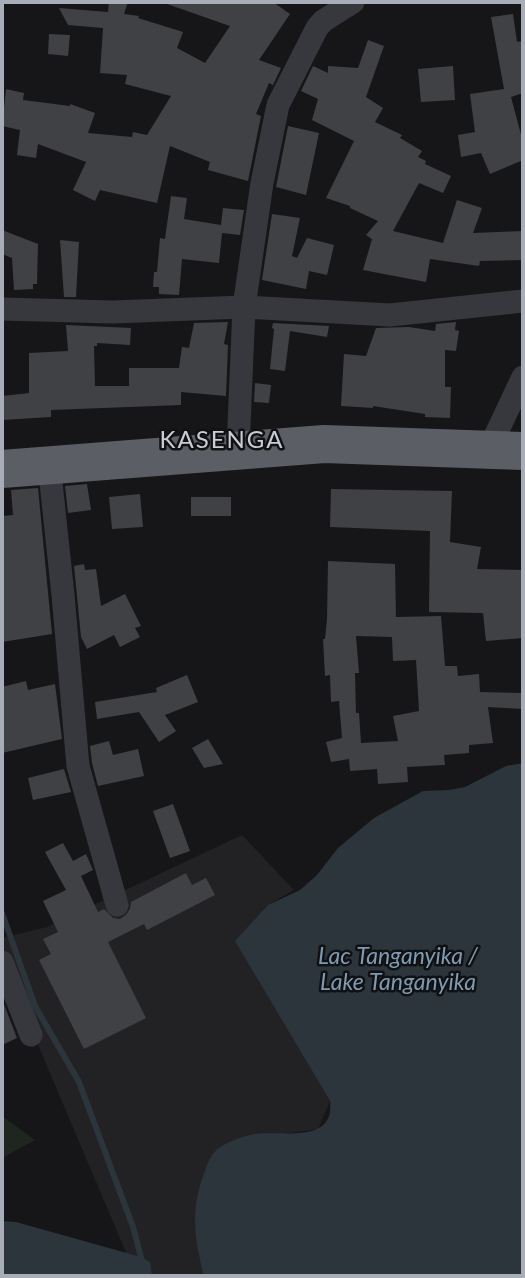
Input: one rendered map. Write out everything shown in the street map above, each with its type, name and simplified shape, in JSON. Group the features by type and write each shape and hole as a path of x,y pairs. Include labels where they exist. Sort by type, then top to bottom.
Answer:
{"highway":[{"path":"2,469 324,444 506,450"}],"street":[{"path":"238,449 244,306 262,183 278,105 317,28 323,21 353,2"},
{"path":"2,309 113,312 244,306 390,315 523,301"},
{"path":"506,450 523,377"},
{"path":"49,464 78,766 117,905"},
{"path":"2,962 31,1035"}],"shaded area":[{"path":"242,835 294,890 268,905 236,942 330,1101 318,1129 234,1141 205,1276 136,1276 2,960 2,938 47,927"},
{"path":"2,1116 35,1140 2,1158"}],"water":[{"name":"Lac Tanganyika / Lake Tanganyika","path":"523,763 523,1276 204,1276 196,1236 195,1211 200,1185 214,1153 226,1144 250,1135 315,1130 324,1124 329,1115 330,1101 235,941 268,905 300,890 317,875 338,848 374,818 423,791 465,787 506,766"},
{"path":"2,1221 16,1222 141,1257 150,1262 152,1276 2,1276"}],"building":[{"path":"109,2 128,2 124,14 139,16 138,18 183,32 177,48 205,63 230,26 167,2 273,2 290,14 259,60 281,68 273,85 269,83 256,114 261,116 248,181 208,170 210,162 170,146 157,203 100,190 95,201 73,190 86,162 38,144 36,158 17,155 20,130 2,126 6,89 24,93 23,100 70,104 95,113 88,133 132,137 133,132 147,135 171,96 125,84 127,75 100,73 103,28 68,25 59,8 108,12"},
{"path":"513,14 517,42 523,41 523,93 511,97 523,142 523,160 490,174 481,153 461,157 458,135 475,132 470,94 504,89 491,17"},
{"path":"49,34 70,35 68,56 48,54"},
{"path":"368,40 384,46 366,97 383,108 375,122 402,135 400,138 422,151 418,157 426,161 425,164 451,176 443,193 419,183 393,231 443,243 457,200 482,208 473,233 523,231 523,260 480,261 479,266 430,259 426,282 363,270 372,239 366,235 378,221 350,206 326,198 354,141 312,120 318,99 301,91 313,66 328,73 328,66 358,68"},
{"path":"453,66 455,100 421,102 418,69"},
{"path":"288,126 319,133 306,195 276,187"},
{"path":"171,196 187,198 184,219 221,225 223,208 244,210 240,235 222,233 219,263 182,259 179,295 159,294 159,287 153,287 160,238 165,239"},
{"path":"272,214 300,218 292,256 297,258 307,238 334,245 327,275 309,271 306,289 262,280"},
{"path":"2,230 38,244 37,284 33,284 33,289 14,290 12,258 2,254"},
{"path":"60,240 79,242 76,297 64,297"},
{"path":"228,322 224,344 228,345 226,396 181,392 181,405 51,410 51,417 2,420 2,396 29,393 29,353 68,351 66,325 131,328 130,345 97,343 97,346 94,346 95,386 129,386 129,368 179,368 182,347 189,348 194,323"},
{"path":"456,322 455,330 459,331 456,351 445,350 445,387 451,387 450,418 425,417 425,414 373,406 341,406 344,354 366,356 376,328 409,327 435,331 436,324"},
{"path":"273,323 329,326 327,337 290,331 285,371 270,369"},
{"path":"255,383 271,385 269,403 254,402"},
{"path":"87,484 91,510 68,513 65,486"},
{"path":"38,488 52,634 2,642 2,516 13,515 11,490"},
{"path":"331,489 452,491 450,542 481,547 477,569 523,570 523,638 486,641 483,613 429,612 430,531 330,527"},
{"path":"140,494 143,527 112,529 109,497"},
{"path":"191,497 231,497 231,516 191,516"},
{"path":"328,561 395,564 396,617 441,616 445,666 457,666 458,676 479,674 480,692 523,693 523,709 488,707 493,743 469,745 469,753 444,755 445,765 407,767 408,782 378,784 377,769 350,771 349,759 331,762 326,742 342,738 339,701 331,702 330,675 325,676 323,639 327,619","holes":["356,636 392,637 393,661 416,660 419,711 393,716 398,741 361,743 359,713 356,713 355,673 359,673"]},
{"path":"84,564 85,570 96,569 101,606 125,594 141,626 135,628 140,637 120,647 114,635 87,649 81,637 74,566"},
{"path":"187,675 198,702 165,715 176,731 159,742 139,712 97,719 95,702 157,692 156,688"},
{"path":"26,681 28,690 55,684 62,739 2,753 2,687"},
{"path":"208,739 223,764 204,768 192,748"},
{"path":"109,741 113,755 138,749 144,776 98,786 90,746"},
{"path":"64,769 71,792 33,800 28,778"},
{"path":"173,804 190,851 170,858 153,811"},
{"path":"63,843 73,861 86,854 93,870 81,876 98,912 104,909 113,918 120,919 130,909 131,902 186,873 192,885 206,878 215,895 147,930 144,924 108,942 146,1018 84,1049 39,960 51,954 43,939 58,932 43,901 66,890 45,852"},
{"path":"2,999 17,1038 2,1045"}],"waterway":[{"path":"2,913 35,1006 79,1082 133,1227 141,1257"}],"district":[{"name":"KASENGA","path":"222,440"}]}
